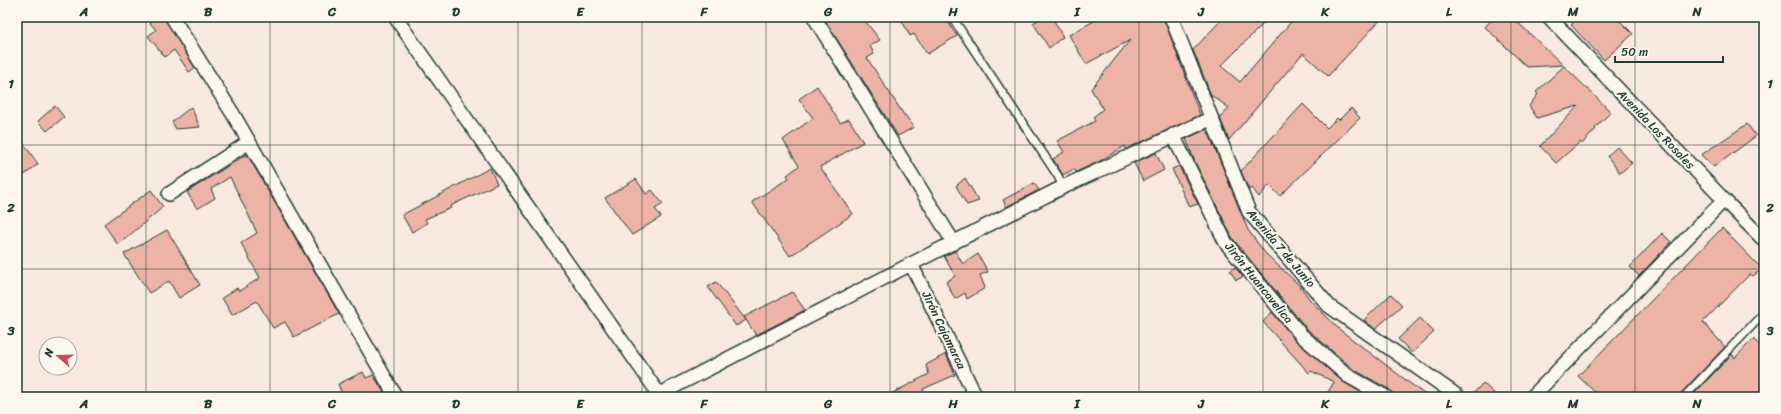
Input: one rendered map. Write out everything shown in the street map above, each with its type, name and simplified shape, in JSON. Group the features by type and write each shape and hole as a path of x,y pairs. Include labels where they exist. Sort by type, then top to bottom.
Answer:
{"street":[{"path":"172,17 249,142 396,397"},
{"path":"395,17 656,396 910,264 1063,187 1210,119"},
{"path":"814,17 954,243"},
{"name":"Avenida 7 de Junio","path":"1171,17 1210,119 1249,212 1329,306 1459,397"},
{"name":"Avenida Los Rosales","path":"1548,17 1764,240"},
{"name":"Jirón Huancavelica","path":"1173,135 1226,243 1301,335 1348,376 1386,397"},
{"path":"169,194 249,142"},
{"path":"1532,397 1724,200"},
{"name":"Jirón Cajamarca","path":"910,264 976,397"}],"lane":[{"path":"952,17 1058,176 1063,187"},
{"path":"1684,397 1764,313"}],"building":[{"path":"145,17 164,17 195,68 189,72 174,50 165,57 148,36 156,30"},
{"path":"823,17 862,17 880,40 870,46 874,54 867,58 904,115 914,127 898,136"},
{"path":"900,17 945,17 957,36 927,54 914,34 910,36"},
{"path":"1043,17 1052,17 1063,37 1049,48 1033,23"},
{"path":"1101,17 1163,17 1200,115 1126,149 1125,146 1100,161 1076,172 1074,169 1063,175 1053,159 1064,152 1057,141 1095,121 1093,117 1103,109 1091,89 1130,40 1086,64 1069,35"},
{"path":"1224,17 1270,17 1221,66 1240,82 1295,17 1383,17 1328,76 1303,53 1229,140 1220,118 1229,108 1211,95 1193,50"},
{"path":"1494,17 1512,17 1563,65 1527,67 1485,27"},
{"path":"1579,17 1616,17 1633,34 1604,60 1571,25"},
{"path":"1564,66 1611,112 1582,144 1580,142 1556,163 1540,146 1578,106 1537,118 1529,106 1538,94 1536,92"},
{"path":"817,86 840,123 849,119 863,142 820,167 853,214 790,256 752,202 789,178 787,175 799,166 783,140 813,118 799,99"},
{"path":"1303,104 1327,128 1337,118 1339,120 1351,108 1360,118 1280,196 1269,185 1259,197 1252,188 1249,190 1241,171"},
{"path":"55,106 64,117 47,131 38,121"},
{"path":"191,107 200,127 176,129 172,122"},
{"path":"1747,124 1756,136 1714,167 1701,155"},
{"path":"1207,129 1248,230 1265,253 1300,286 1311,301 1340,330 1428,397 1394,397 1390,390 1353,369 1307,329 1233,239 1195,162 1186,139"},
{"path":"17,134 38,164 17,181"},
{"path":"1617,147 1632,163 1620,173 1607,156"},
{"path":"1156,153 1164,170 1143,181 1134,163"},
{"path":"247,154 339,314 294,337 285,322 273,328 257,301 232,315 222,298 237,288 239,291 260,278 241,243 257,233 230,177 211,189 215,198 197,209 187,192"},
{"path":"1179,166 1198,204 1189,207 1172,169"},
{"path":"490,168 497,184 450,206 451,208 425,219 427,223 412,232 402,215"},
{"path":"965,178 979,201 967,205 956,186"},
{"path":"636,179 646,194 652,190 663,204 655,209 661,217 632,235 605,198"},
{"path":"1034,183 1039,190 1006,207 1003,200"},
{"path":"151,190 163,207 118,245 104,224"},
{"path":"1722,228 1762,269 1753,276 1750,274 1703,322 1725,347 1680,394 1679,397 1600,397 1578,376"},
{"path":"167,230 200,285 179,298 169,281 149,293 124,254"},
{"path":"1662,233 1671,242 1639,276 1630,267"},
{"path":"955,251 963,264 978,254 988,272 980,275 985,288 967,299 965,293 955,299 946,282 955,276 944,256"},
{"path":"1235,267 1243,277 1236,280 1230,271"},
{"path":"716,282 746,320 736,326 708,287"},
{"path":"792,292 805,310 756,335 744,317"},
{"path":"1391,294 1402,305 1375,329 1364,320"},
{"path":"1272,312 1296,341 1343,382 1369,397 1333,397 1328,392 1334,382 1311,371 1309,373 1263,322"},
{"path":"1420,318 1434,332 1412,353 1398,339"},
{"path":"1753,339 1764,349 1764,397 1691,397 1732,354 1735,358"},
{"path":"946,354 955,375 923,389 926,397 885,397 929,374 926,365"},
{"path":"363,372 366,378 373,375 387,397 343,397 338,384"},
{"path":"1483,383 1498,397 1470,397"}]}
